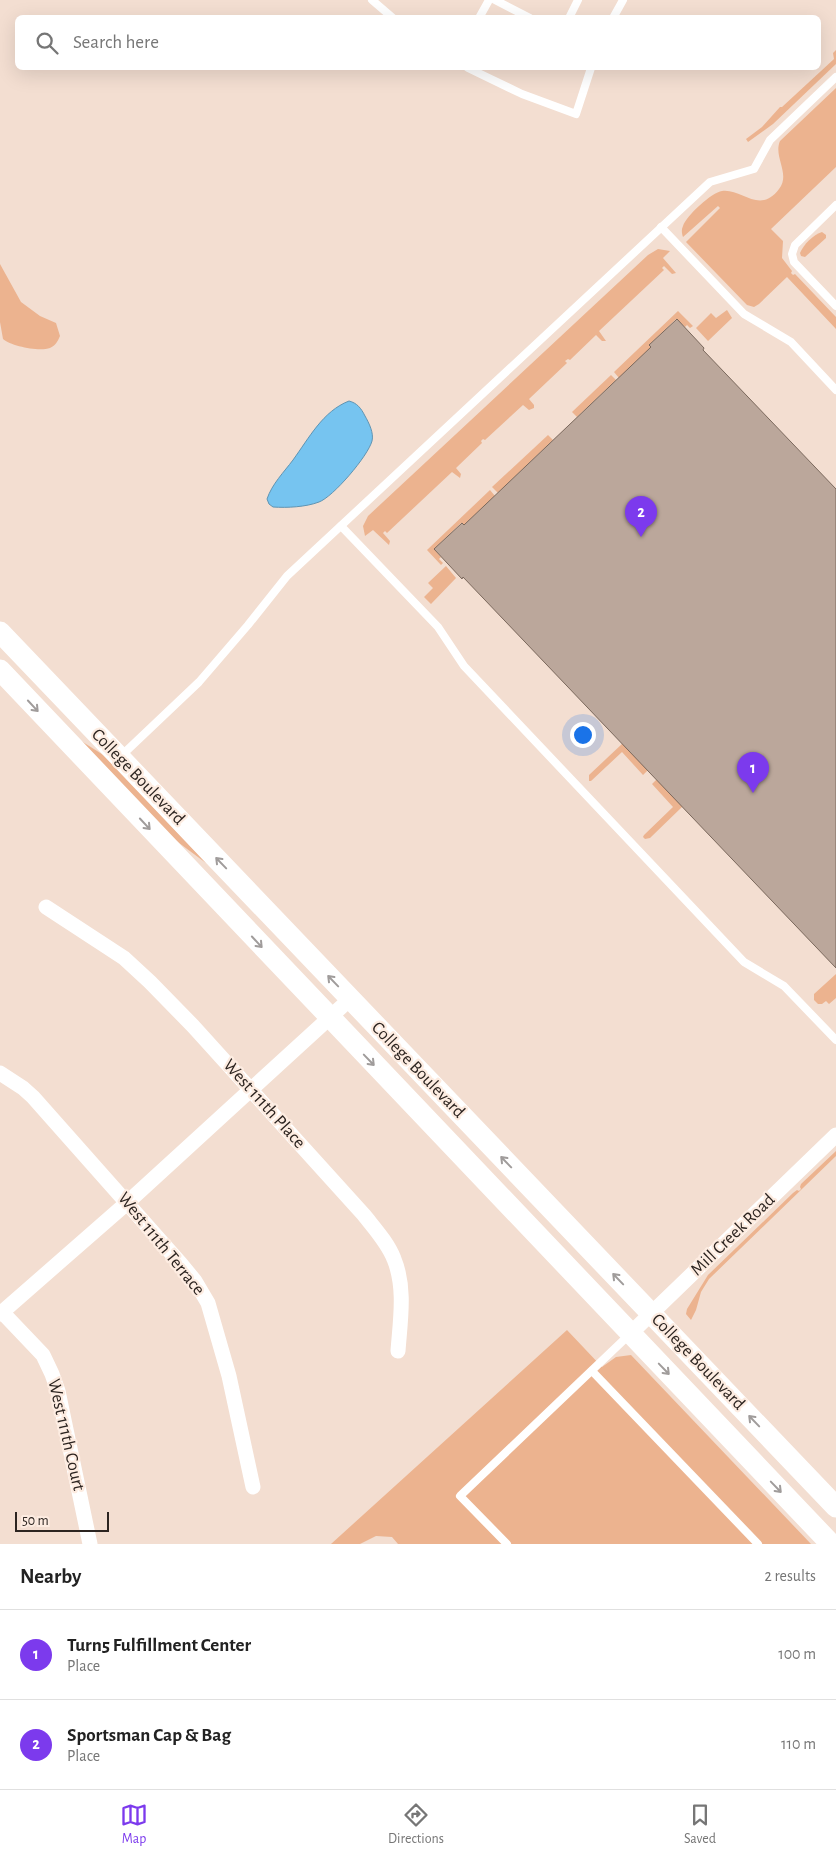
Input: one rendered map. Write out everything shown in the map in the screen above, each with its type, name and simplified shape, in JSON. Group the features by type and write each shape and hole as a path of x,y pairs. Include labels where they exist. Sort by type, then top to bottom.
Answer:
{"main road":[{"name":"College Boulevard","path":"0,632 836,1507"},
{"name":"College Boulevard","path":"0,670 831,1544"}],"street":[{"name":"West 111th Place","path":"46,907 124,958 193,1026 382,1237 398,1271 401,1304 398,1351"},
{"path":"1,1313 128,1202 350,998"},
{"name":"West 111th Terrace","path":"0,1073 33,1097 128,1202 195,1281 208,1303 229,1376 253,1487"},
{"name":"Mill Creek Road","path":"630,1334 836,1135"},
{"name":"West 111th Court","path":"1,1313 43,1355 52,1374 58,1391 90,1544"}],"lane":[{"path":"372,0 390,15"},
{"path":"481,15 489,0"},
{"path":"495,0 524,15"},
{"path":"570,15 578,0"},
{"path":"615,15 623,0"},
{"path":"472,70 522,94 576,114 591,70"},
{"path":"120,758 199,682 288,576 710,182 754,169 770,140 836,77"},
{"path":"836,205 794,246 792,254 794,262 836,306"},
{"path":"661,227 744,314 791,342 836,390"},
{"path":"341,526 438,627 464,666 744,962 784,986 836,1040"},
{"path":"506,1544 460,1496 630,1334"},
{"path":"592,1371 758,1544"}],"shaded area":[{"path":"836,50 836,64 773,124 748,142 746,139 762,127 780,107 834,59 833,53"},
{"path":"836,88 836,167 771,229 783,241 782,258 792,271 791,273 795,274 836,317 836,329 787,277 759,304 754,307 747,305 686,242 720,208 718,206 683,237 682,227 694,211 718,192 729,191 758,200 765,200 772,196 779,189 783,177 778,147 780,141"},
{"path":"822,232 826,235 826,238 805,257 801,256 801,250 806,243 812,237"},
{"path":"658,249 670,251 663,258 676,273 672,274 664,266 662,268 664,270 599,331 606,341 602,341 596,335 570,360 565,361 567,363 529,399 534,408 529,410 523,405 485,440 483,439 482,443 456,468 461,474 460,478 452,472 387,533 385,531 383,533 390,541 389,545 373,530 365,536 363,526 368,516 648,255"},
{"path":"0,264 21,302 40,316 56,323 60,336 52,347 45,349 25,348 3,339 0,322"},
{"path":"727,310 732,318 708,341 696,328 711,313 716,318"},
{"path":"678,311 693,326 690,328 687,325 685,327 676,319 619,378 614,372"},
{"path":"611,375 616,380 577,417 572,412"},
{"path":"548,435 553,440 498,493 492,487"},
{"path":"490,490 495,496 464,525 461,523 434,549 441,557 439,559 443,563 441,565 427,550"},
{"path":"446,566 456,578 431,604 424,597 433,588 428,583"},
{"path":"78,739 105,756 206,863 171,837"},
{"path":"623,743 648,770 643,775 622,752 589,781 589,775"},
{"path":"657,779 683,806 650,838 645,839 644,835 673,807 652,784"},
{"path":"836,974 836,998 829,1004 826,1001 818,1004 814,1000 814,994"},
{"path":"836,1151 836,1156 709,1279 701,1292 691,1320 686,1314 687,1309 708,1275 793,1193 797,1190 799,1191 801,1184"},
{"path":"567,1330 602,1367 616,1357 631,1355 811,1544 398,1544 392,1537 376,1536 360,1544 331,1544"}],"water":[{"path":"349,401 360,408 372,431 372,441 369,448 357,466 333,492 319,502 296,507 273,507 267,499 278,478 324,418"}],"building":[{"path":"677,319 704,348 703,350 836,489 836,968 463,577 462,579 434,549 462,523 464,525 651,347 649,345"}],"place":[{"name":"Sportsman Cap & Bag","path":"641,537"},
{"name":"Turn5 Fulfillment Center","path":"753,793"}]}
